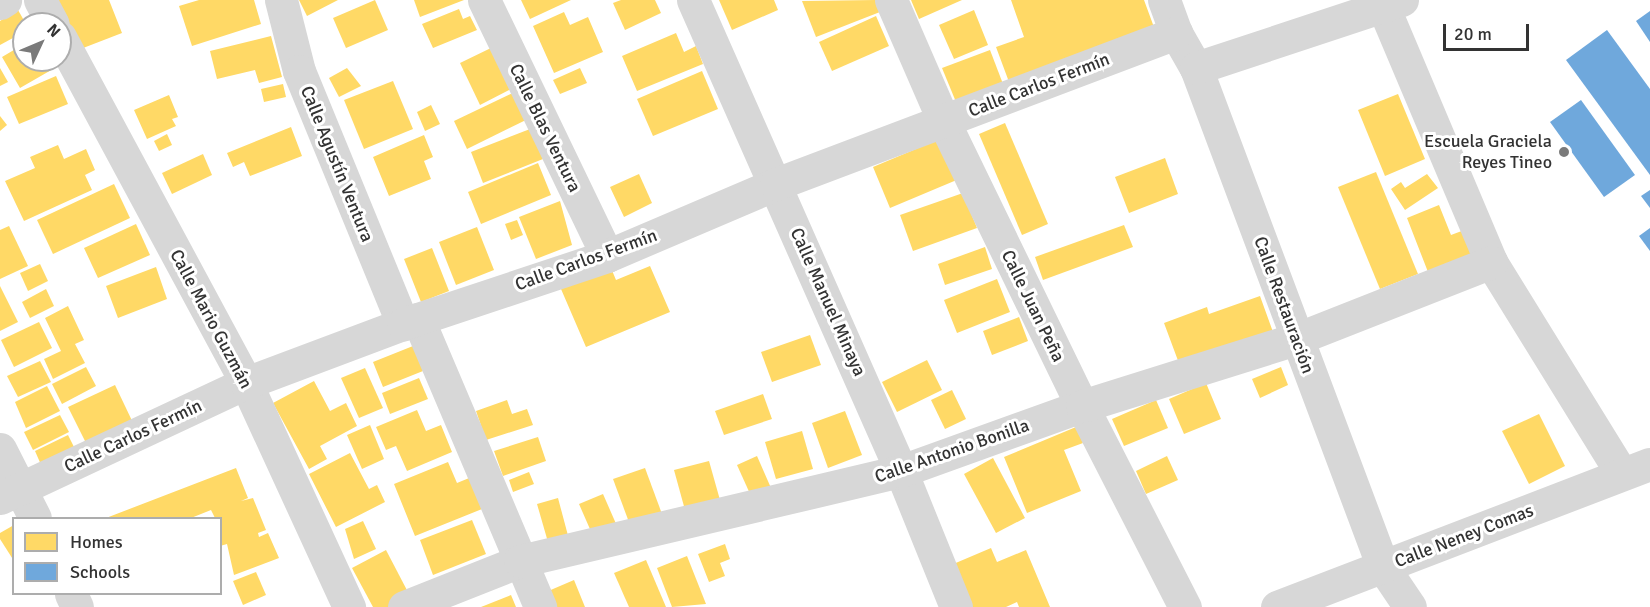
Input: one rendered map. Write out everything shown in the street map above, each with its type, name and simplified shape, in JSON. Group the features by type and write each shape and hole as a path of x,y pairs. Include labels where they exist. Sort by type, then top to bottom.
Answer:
{"street":[{"path":"0,3 5,0"},
{"name":"Calle Agustín Ventura","path":"281,0 299,71 540,607"},
{"name":"Calle Blas Ventura","path":"484,0 607,256"},
{"name":"Calle Manuel Minaya","path":"693,0 902,471 956,607"},
{"name":"Calle Juan Peña","path":"891,0 944,122 1082,406 1185,607"},
{"name":"Calle Restauración","path":"1164,0 1176,33 1196,68 1383,567 1410,607"},
{"path":"1196,68 1393,3 1491,262 1636,469"},
{"name":"Calle Carlos Fermín","path":"10,493 246,383 411,322 607,256 776,184 1176,33"},
{"name":"Calle Mario Guzmán","path":"72,59 246,383 350,607"},
{"name":"Calle Antonio Bonilla","path":"404,607 520,561 902,471 1082,406 1296,339 1491,262"},
{"path":"0,449 10,493 33,517"},
{"name":"Calle Neney Comas","path":"1277,607 1636,469"}],"building: Homes":[{"path":"58,0 109,0 122,33 78,50 72,35 72,12 63,12"},
{"path":"199,0 254,0 261,24 192,46 179,6"},
{"path":"299,0 338,0 307,16"},
{"path":"375,0 388,30 346,48 333,18"},
{"path":"414,0 464,0 420,17"},
{"path":"521,0 571,0 530,19"},
{"path":"621,0 655,0 661,13 625,30 613,3"},
{"path":"719,0 774,0 778,10 732,30"},
{"path":"875,0 880,12 816,37 802,1"},
{"path":"911,0 962,0 919,19"},
{"path":"1011,0 1144,0 1155,30 1009,82 996,47 1024,37"},
{"path":"459,9 463,19 470,16 477,30 433,48 422,24"},
{"path":"974,10 988,45 954,59 939,25"},
{"path":"564,12 570,25 588,17 603,52 554,73 533,26"},
{"path":"12,14 12,38 0,45 0,21"},
{"path":"876,16 889,46 832,71 819,42"},
{"path":"676,33 684,52 696,46 703,64 637,91 622,56"},
{"path":"271,36 282,77 259,83 255,70 217,79 210,51"},
{"path":"493,47 513,88 480,105 460,63"},
{"path":"990,50 1003,84 956,102 942,68"},
{"path":"12,51 12,72 48,72 20,88 2,57"},
{"path":"0,68 8,82 0,86"},
{"path":"347,68 361,86 339,97 329,78"},
{"path":"580,68 587,83 560,94 553,80"},
{"path":"702,71 718,109 653,136 637,99"},
{"path":"56,76 68,104 19,124 7,97"},
{"path":"393,81 413,129 364,149 344,100"},
{"path":"283,84 286,97 264,102 261,89"},
{"path":"517,91 530,118 467,149 454,121"},
{"path":"1398,94 1425,159 1385,176 1358,110"},
{"path":"169,95 178,117 172,119 176,126 147,139 134,110"},
{"path":"431,105 440,124 425,131 417,112"},
{"path":"0,116 7,125 0,131"},
{"path":"1005,123 1048,224 1022,235 979,134"},
{"path":"291,127 302,156 250,176 244,162 233,167 227,153"},
{"path":"530,129 543,159 483,183 471,152"},
{"path":"167,134 172,145 159,151 154,141"},
{"path":"424,135 433,157 424,161 431,179 389,196 373,157"},
{"path":"942,138 959,179 890,208 873,167"},
{"path":"58,145 64,159 86,149 95,170 85,175 92,190 24,221 5,181 35,168 30,157"},
{"path":"203,154 212,175 172,194 162,173"},
{"path":"1165,158 1178,194 1129,213 1115,177"},
{"path":"538,163 551,195 481,224 468,192"},
{"path":"1376,172 1418,274 1380,289 1338,187"},
{"path":"639,174 652,203 624,217 610,187"},
{"path":"1427,174 1438,188 1405,210 1391,189 1401,182 1405,188"},
{"path":"114,184 130,218 53,254 37,220"},
{"path":"963,193 977,228 913,251 900,215"},
{"path":"560,201 572,245 536,259 519,217"},
{"path":"1439,205 1451,235 1467,229 1477,253 1428,272 1407,218"},
{"path":"517,220 523,235 511,240 505,224"},
{"path":"136,224 150,255 98,278 84,248"},
{"path":"1124,225 1133,247 1043,280 1035,257"},
{"path":"9,226 28,266 0,279 0,230"},
{"path":"477,227 494,270 456,285 439,242"},
{"path":"985,247 992,269 945,285 938,264"},
{"path":"432,248 449,291 421,302 404,259"},
{"path":"40,264 48,281 28,291 20,273"},
{"path":"650,266 670,312 586,347 561,289 611,268 616,280"},
{"path":"156,267 167,299 118,318 106,286"},
{"path":"997,279 1010,312 957,333 944,300"},
{"path":"0,286 18,322 0,331"},
{"path":"46,289 54,306 30,318 22,302"},
{"path":"1260,296 1273,332 1180,366 1164,323 1207,307 1209,314"},
{"path":"68,306 84,340 75,344 85,363 53,379 44,359 61,351 45,318"},
{"path":"1019,317 1028,341 992,355 983,331"},
{"path":"39,322 52,348 14,367 1,340"},
{"path":"810,335 821,365 772,382 761,352"},
{"path":"413,346 423,371 383,387 373,362"},
{"path":"927,360 942,390 897,412 882,382"},
{"path":"40,361 51,382 18,397 7,376"},
{"path":"86,367 96,386 62,404 52,384"},
{"path":"1281,367 1288,385 1260,398 1252,379"},
{"path":"365,368 383,408 359,418 341,378"},
{"path":"419,378 428,399 390,414 382,393"},
{"path":"314,381 330,411 346,403 357,426 320,446 327,459 309,469 273,403"},
{"path":"1206,383 1221,419 1184,434 1169,399"},
{"path":"115,385 135,427 89,449 68,407"},
{"path":"47,386 60,411 26,428 15,402"},
{"path":"952,390 966,419 945,429 931,400"},
{"path":"763,394 772,419 724,435 715,411"},
{"path":"507,400 512,414 527,409 533,425 486,440 476,411"},
{"path":"1156,400 1168,428 1124,446 1112,419"},
{"path":"417,410 426,431 441,425 452,452 407,471 396,446 386,450 376,427"},
{"path":"845,411 862,455 828,468 812,423"},
{"path":"1539,414 1565,466 1529,484 1502,431"},
{"path":"60,415 69,432 33,450 24,432"},
{"path":"370,425 384,459 362,469 347,435"},
{"path":"1076,427 1083,443 1064,450 1081,491 1027,513 1004,457"},
{"path":"802,431 813,469 776,479 765,442"},
{"path":"68,435 79,457 45,474 35,451"},
{"path":"538,437 546,461 503,476 494,451"},
{"path":"350,453 369,489 377,485 385,502 336,527 309,474"},
{"path":"757,456 771,488 751,496 737,465"},
{"path":"1167,456 1178,480 1146,494 1136,471"},
{"path":"993,458 1025,518 996,533 964,474"},
{"path":"709,461 720,500 685,510 674,470"},
{"path":"448,462 457,483 474,476 487,507 415,536 394,484"},
{"path":"236,468 248,498 241,501 253,498 266,530 258,533 259,537 268,533 279,558 234,575 227,544 222,545 222,517 214,517 211,510 194,517 109,517"},
{"path":"645,468 662,514 630,525 613,479"},
{"path":"529,472 534,484 513,492 509,480"},
{"path":"603,494 617,526 593,536 579,504"},
{"path":"558,498 570,543 550,549 537,504"},
{"path":"472,520 486,554 433,575 420,540"},
{"path":"363,521 376,549 354,559 345,529"},
{"path":"12,526 12,558 0,539 0,533"},
{"path":"725,544 730,559 720,563 725,576 709,582 698,554"},
{"path":"991,548 997,562 1026,550 1050,607 1019,607 1017,602 1006,607 969,607 951,565"},
{"path":"386,550 410,596 389,607 373,607 352,568"},
{"path":"687,556 706,604 672,607 657,568"},
{"path":"646,560 666,607 629,607 614,573"},
{"path":"256,572 266,595 243,605 233,581"},
{"path":"574,580 585,607 552,607 546,592"},
{"path":"511,595 516,607 481,607"}],"building: Schools":[{"path":"1650,11 1650,42 1636,21"},
{"path":"1607,30 1650,89 1650,175 1566,60"},
{"path":"1581,100 1635,175 1604,197 1550,122"},
{"path":"1650,190 1650,208 1641,196"},
{"path":"1650,228 1650,251 1639,236"}],"place":[{"name":"Escuela Graciela Reyes Tineo","path":"1564,152"}]}
